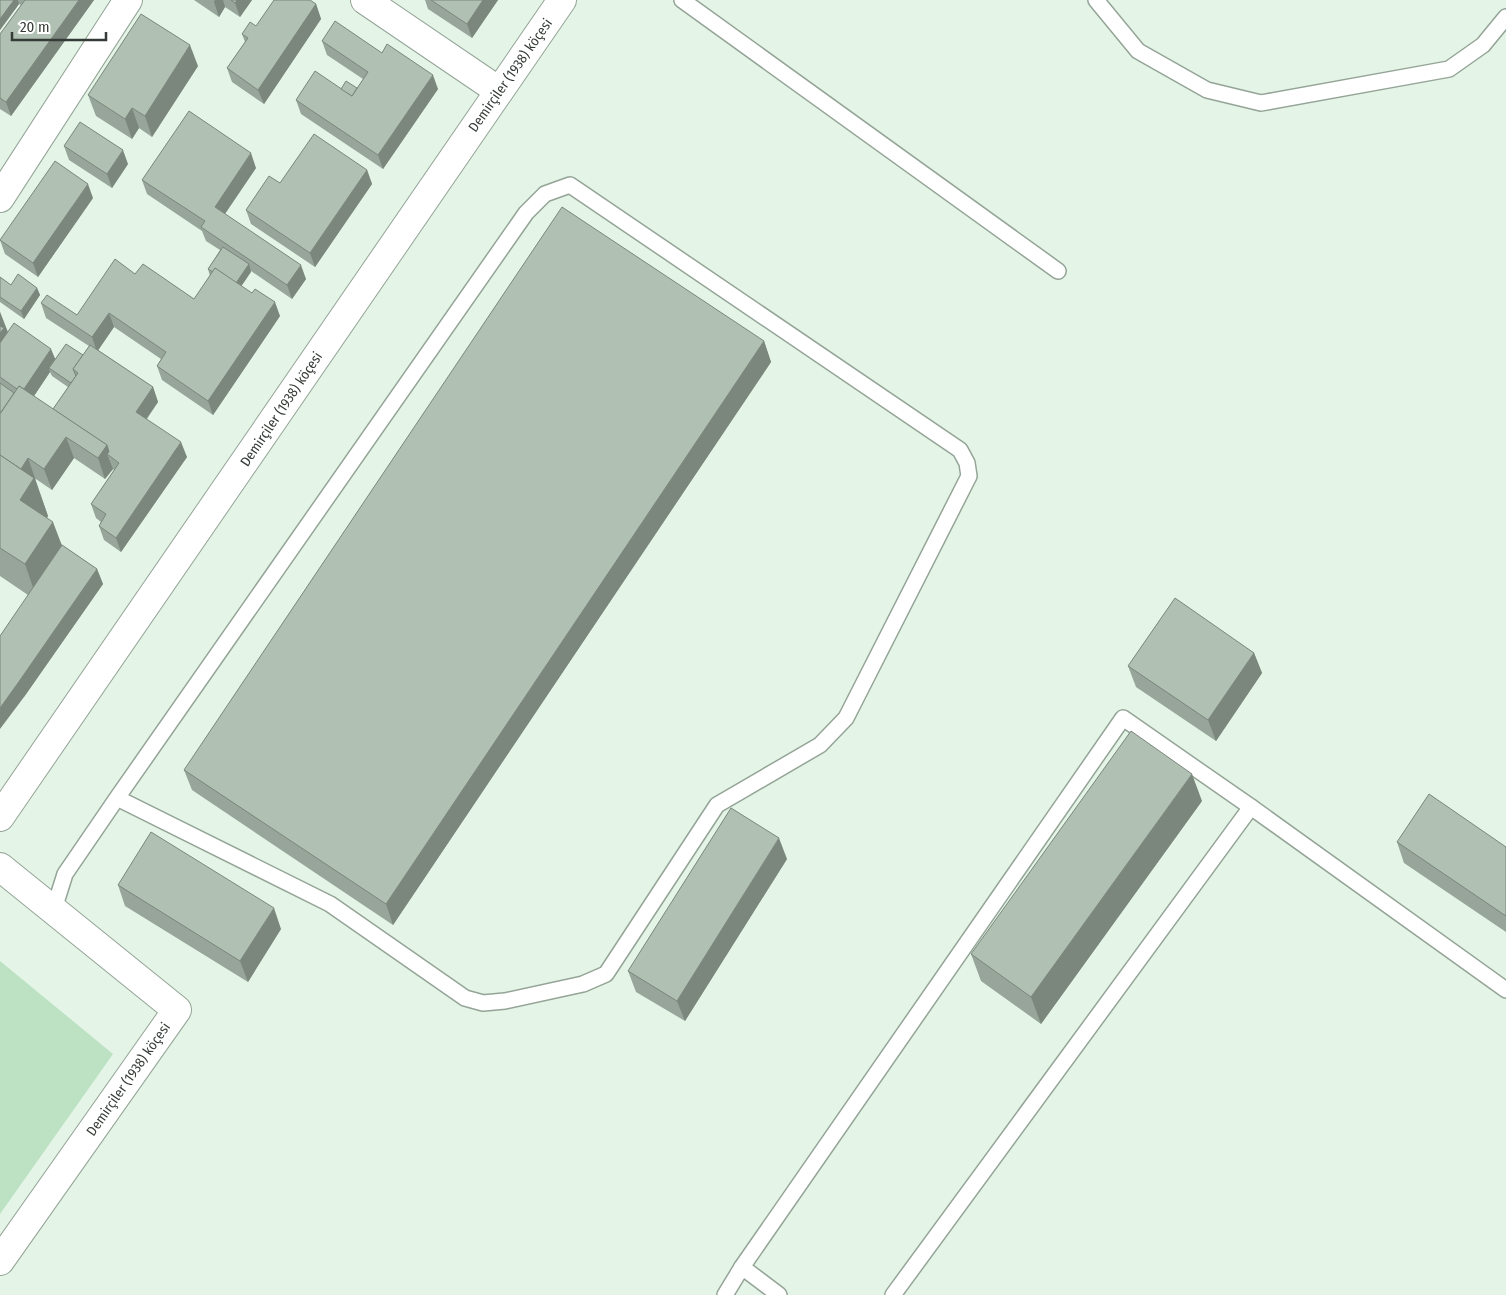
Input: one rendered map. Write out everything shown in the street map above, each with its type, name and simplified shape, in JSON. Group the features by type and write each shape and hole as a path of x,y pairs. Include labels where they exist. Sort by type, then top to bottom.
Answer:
{"street":[{"path":"0,198 128,0"},
{"path":"365,0 498,91"},
{"name":"Demirçiler (1938) köçesi","path":"0,817 562,0"},
{"name":"Demirçiler (1938) köçesi","path":"0,867 177,1010 0,1261"}],"lane":[{"path":"682,0 1058,271"},
{"path":"1096,0 1138,50 1207,90 1261,103 1449,69 1483,45 1506,17"},
{"path":"54,909 64,874 117,798 526,212 545,194 570,185 960,450 967,463 969,476 846,718 820,746 717,804 606,974 583,984 505,1001 483,1003 465,998 330,904 117,798"},
{"path":"725,1295 1123,718 1251,807 1506,990"},
{"path":"893,1295 1251,807"},
{"path":"742,1268 779,1295"}],"green space":[{"path":"0,961 113,1054 0,1214"}],"building":[{"path":"0,0 14,0 0,19"},
{"path":"25,0 79,0 6,102 0,98 0,34"},
{"path":"274,0 310,0 316,4 258,90 227,68 248,38 242,34 250,22 256,26"},
{"path":"431,0 483,0 467,24"},
{"path":"141,14 190,45 145,116 132,108 125,119 88,95"},
{"path":"335,21 382,53 387,44 433,75 378,155 296,100 315,71 352,96 368,72 322,41"},
{"path":"346,81 357,88 352,96 341,89"},
{"path":"189,111 251,153 215,207 301,265 287,285 201,227 205,221 142,180"},
{"path":"80,122 123,150 107,174 64,146"},
{"path":"314,134 367,170 310,253 246,210 269,176 280,183"},
{"path":"55,161 88,184 33,263 0,240"},
{"path":"562,207 764,341 386,904 184,770"},
{"path":"223,247 249,264 236,283 215,268 213,272 208,269"},
{"path":"115,259 135,274 143,264 194,299 215,268 252,293 255,289 275,302 208,401 157,366 166,352 109,313 92,337 41,303 47,295 77,315"},
{"path":"18,274 37,288 21,311 0,297 0,277 11,285"},
{"path":"14,323 51,349 24,389 19,386 17,389 0,377 0,343"},
{"path":"66,344 83,355 73,369 76,376 71,383 49,368"},
{"path":"90,345 153,387 136,412 181,442 116,538 99,526 106,514 91,504 119,463 107,454 109,452 107,445 53,409 78,373 73,369"},
{"path":"0,383 14,393 1,412 0,411"},
{"path":"19,386 107,445 98,458 66,437 44,469 28,458 21,469 0,455 0,414"},
{"path":"0,455 34,478 20,500 53,522 25,564 0,548"},
{"path":"62,545 97,569 0,708 0,636"},
{"path":"1175,598 1254,653 1208,720 1128,666"},
{"path":"1131,731 1192,774 1031,997 971,954"},
{"path":"1429,794 1506,847 1506,916 1397,842"},
{"path":"731,808 779,838 677,1001 628,971"},
{"path":"151,832 274,908 240,961 118,885"}]}
